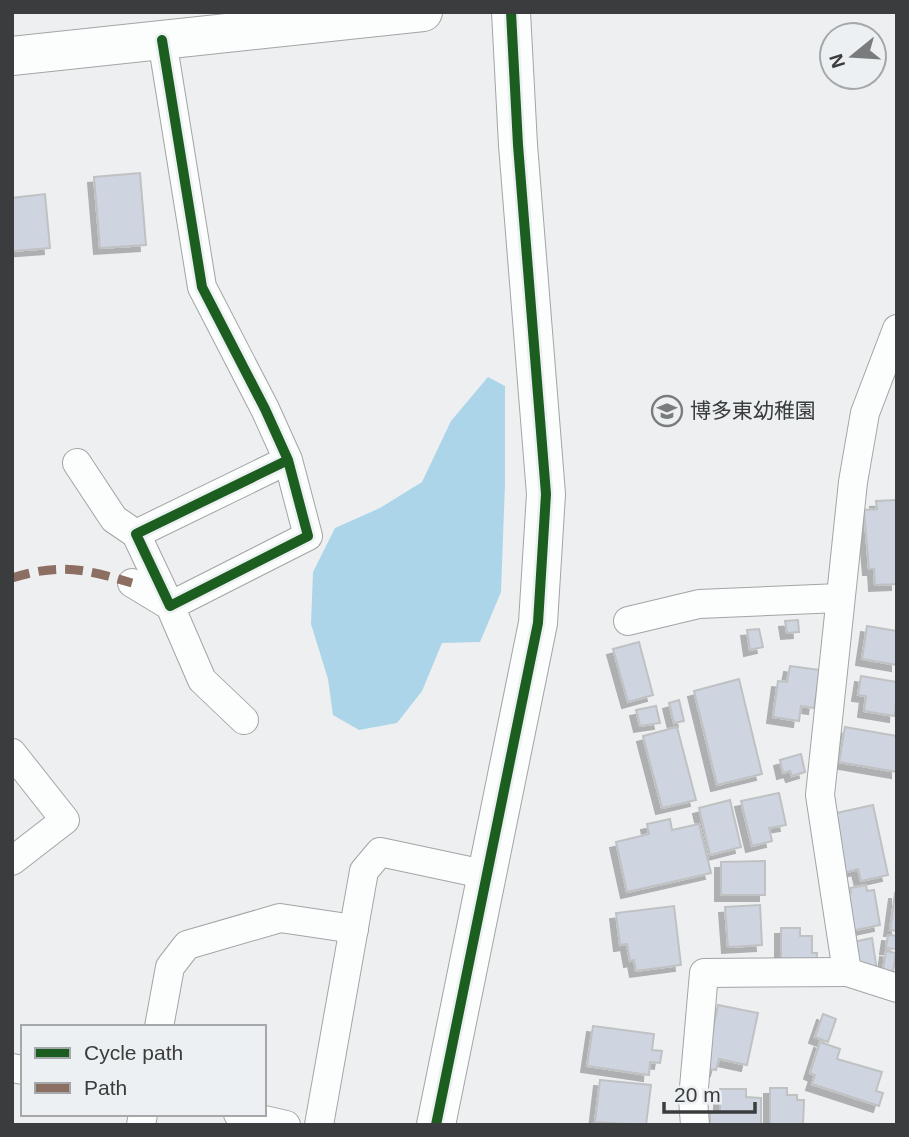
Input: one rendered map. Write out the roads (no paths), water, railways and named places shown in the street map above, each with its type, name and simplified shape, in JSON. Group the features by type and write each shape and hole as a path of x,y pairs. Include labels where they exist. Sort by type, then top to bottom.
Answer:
{"main road":[{"path":"12,56 423,12"},
{"path":"436,1125 538,623 546,494 510,12"}],"street":[{"path":"162,40 202,287 265,409 288,460 307,536 170,606"},
{"path":"847,972 820,795 853,482 865,413 897,329"},
{"path":"136,534 288,460"},
{"path":"77,463 114,519 136,534 202,680 244,720"},
{"path":"132,583 170,606"},
{"path":"628,621 699,604 840,598"},
{"path":"12,753 65,820 12,861"},
{"path":"319,1125 363,871 380,852 488,875"},
{"path":"159,1025 170,967 187,945 280,918 354,929"},
{"path":"695,1125 693,1099 704,973 847,972 897,988"},
{"path":"246,1116 286,1125"}],"place":[{"name":"博多東幼稚園","path":"667,411"}]}
